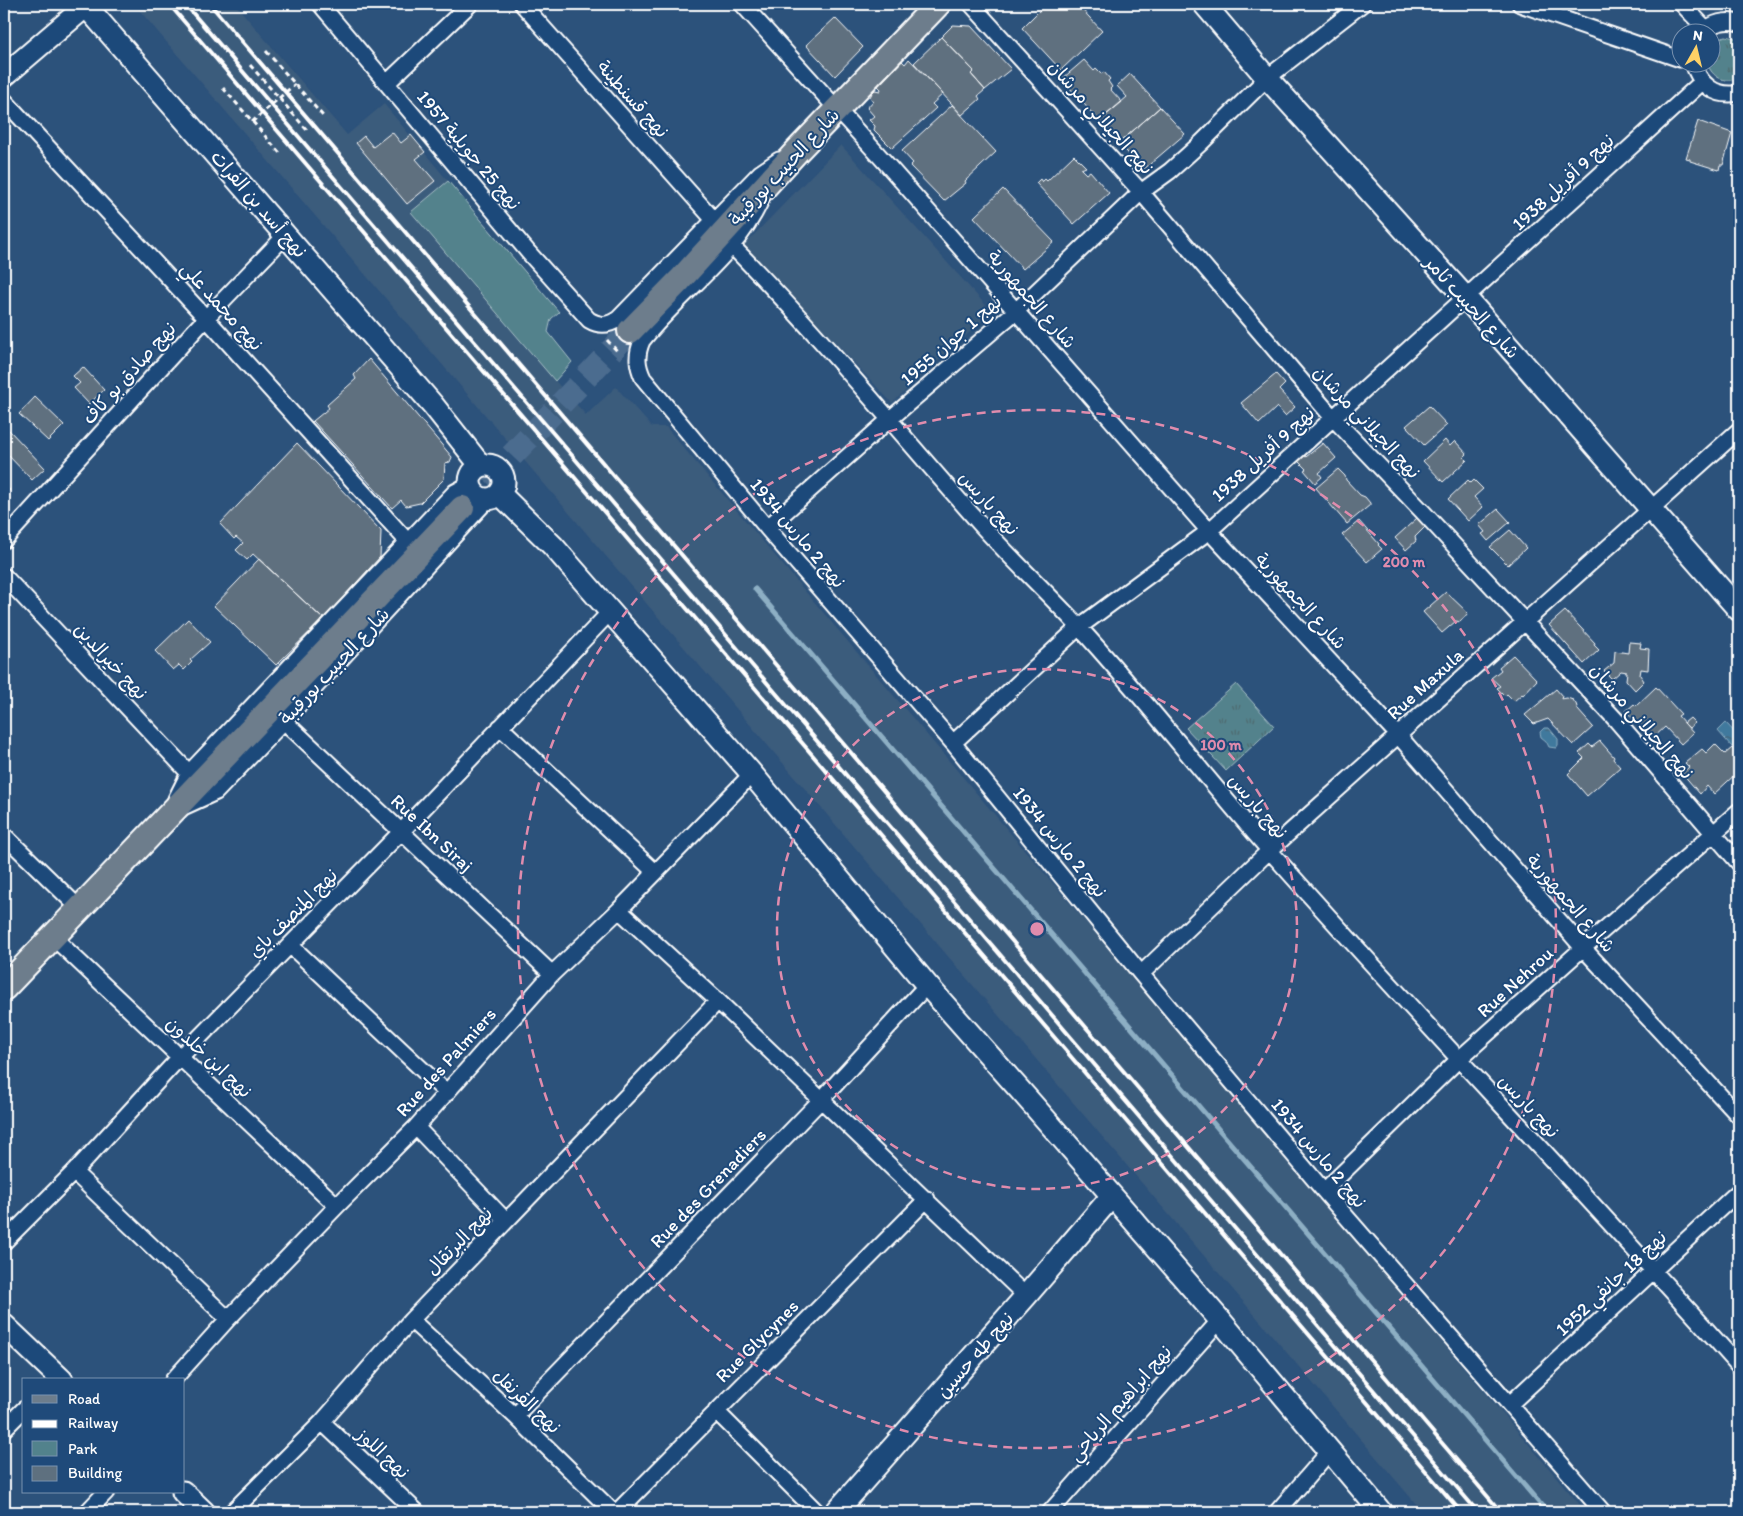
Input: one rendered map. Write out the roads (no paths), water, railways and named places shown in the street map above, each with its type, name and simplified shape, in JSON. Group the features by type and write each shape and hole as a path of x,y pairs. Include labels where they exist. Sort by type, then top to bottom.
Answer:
{"main road":[{"name":"شارع الحبيب بورقيبة","path":"630,331 674,274 765,186 938,4"},
{"name":"شارع الحبيب بورقيبة","path":"4,988 462,508"}],"street":[{"name":"نهج 25 جويلية 1957","path":"320,4 529,253 588,320 600,325 613,323 674,274"},
{"path":"387,84 470,4"},
{"name":"نهج قسنطينة","path":"522,4 714,220"},
{"name":"شارع الجمهورية","path":"742,4 1209,531 1398,735 1583,948 1739,1116"},
{"name":"نهج الجيلاني مرشان","path":"971,4 1141,192 1333,418 1526,621 1617,721 1739,863"},
{"name":"شارع الحبيب ثامر","path":"1204,4 1267,78 1466,298 1739,610"},
{"name":"نهج 1 جوان 1955","path":"766,528 1016,311 1141,192 1170,171 1201,144 1267,78 1362,4"},
{"path":"1520,4 1670,56"},
{"path":"1682,4 1697,22"},
{"path":"4,76 85,5"},
{"name":"نهج أسد بن الفرات","path":"85,5 433,405 476,475"},
{"path":"1720,23 1725,21 1739,23"},
{"path":"1696,72 1702,82 1710,89 1720,93 1739,93"},
{"name":"نهج 9 أفريل 1938","path":"953,743 1079,627 1209,531 1702,82"},
{"name":"نهج محمد علي","path":"4,100 206,318 408,542"},
{"path":"674,274 714,220 768,166 797,151"},
{"name":"نهج 2 مارس 1934","path":"765,186 752,218 732,246 642,341 638,350 637,360 643,378 766,528 953,743 1141,974 1324,1191 1602,1512"},
{"name":"نهج صادق بو كاف","path":"4,540 206,318 286,235"},
{"name":"نهج باريس","path":"732,246 770,284 890,419 977,521 1079,627 1270,850 1458,1060 1655,1271 1739,1366"},
{"name":"Rue Maxula","path":"1141,974 1270,850 1739,430"},
{"path":"494,497 504,484 502,473 493,466 476,475 475,494 480,498 494,497 548,541 752,774 927,984 1220,1320 1381,1512"},
{"name":"شارع الحبيب بورقيبة","path":"168,815 189,774 455,492 476,475"},
{"name":"شارع الحبيب بورقيبة","path":"168,815 216,792 494,497"},
{"name":"نهج خيرالدين","path":"4,576 189,774"},
{"name":"نهج المنصف باي","path":"4,1242 74,1172 180,1057 401,832 610,612"},
{"name":"Rue Ibn Siraj","path":"284,720 552,974"},
{"path":"500,727 655,872"},
{"name":"Rue des Palmiers","path":"175,1378 228,1319 416,1127 552,974 619,910 752,774"},
{"name":"Rue Nehrou","path":"1324,1191 1458,1060 1739,811"},
{"path":"4,835 79,908"},
{"path":"619,910 718,1000 1026,1296"},
{"name":"نهج ابن خلدون","path":"53,937 337,1206"},
{"path":"290,945 447,1093"},
{"name":"Rue des Grenadiers","path":"515,1416 821,1100 927,984"},
{"name":"نهج البرتقال","path":"232,1512 322,1422 410,1320 718,1000"},
{"path":"416,1127 506,1221"},
{"path":"74,1172 228,1319"},
{"name":"نهج 18 جانفي 1952","path":"1510,1404 1739,1191"},
{"name":"نهج طه حسين","path":"836,1512 1112,1196"},
{"name":"Rue Glycynes","path":"617,1512 926,1199"},
{"name":"نهج القرنفل","path":"410,1320 515,1416 613,1512"},
{"name":"نهج ابراهيم الرياحي","path":"1050,1512 1220,1320"},
{"path":"4,1326 58,1378"},
{"path":"4,1429 22,1411"},
{"path":"716,1411 816,1512"},
{"name":"نهج اللوز","path":"322,1422 417,1512"},
{"path":"1277,1512 1329,1452"},
{"path":"87,1512 104,1494"},
{"path":"184,1494 204,1512"}],"water":[{"path":"1726,723 1739,737 1739,740 1732,747 1718,731"},
{"path":"1544,728 1549,728 1558,739 1556,748 1549,747 1541,737 1540,732"}],"waterway":[{"path":"755,589 1547,1512"}],"tunnel":[{"path":"462,508 630,331"}],"railway":[{"path":"169,4 1461,1512"},
{"path":"185,4 1478,1512"},
{"path":"210,4 1501,1512"}]}
